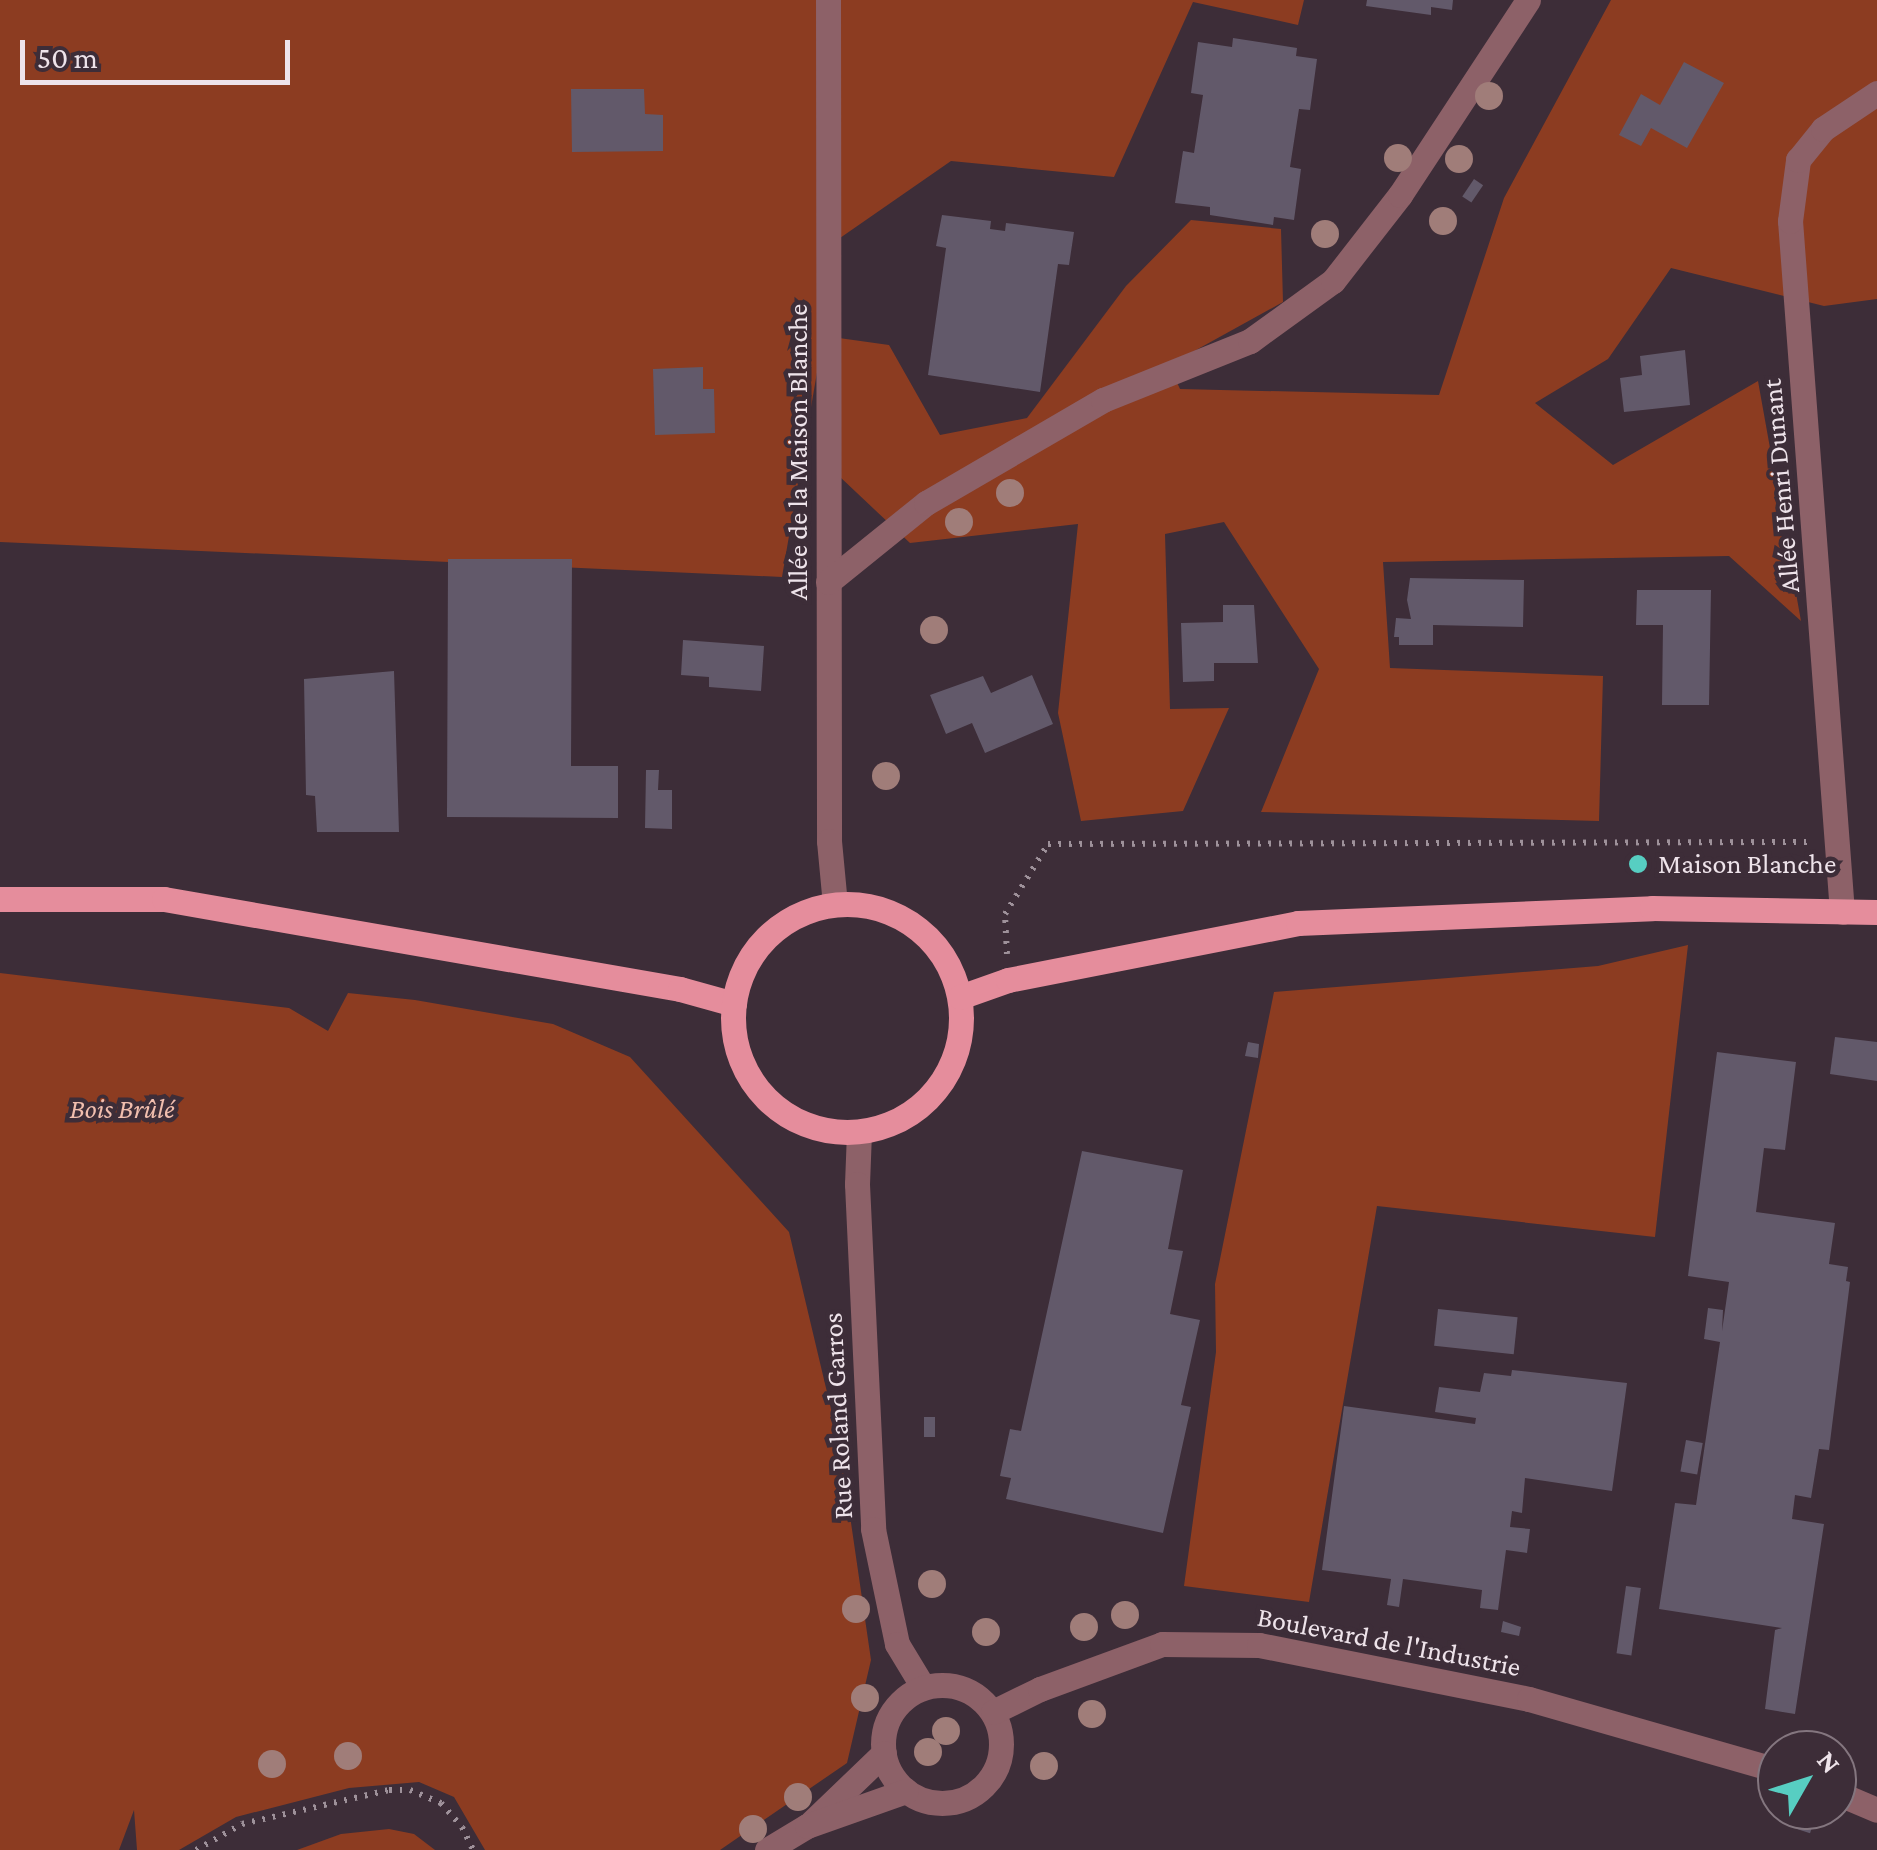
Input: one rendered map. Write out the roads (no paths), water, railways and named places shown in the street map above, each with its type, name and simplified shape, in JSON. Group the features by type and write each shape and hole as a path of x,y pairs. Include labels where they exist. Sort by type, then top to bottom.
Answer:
{"main road":[{"path":"0,899 164,899 680,989 734,1004"},
{"path":"835,904 869,906 902,917 929,937 949,965 960,997 961,1035 949,1071 926,1101 895,1122 859,1132 809,1124 766,1098 740,1054 734,1004 745,967 767,936 798,914 835,904"},
{"path":"960,997 1008,980 1298,923 1652,908 1877,912"}],"street":[{"name":"Allée de la Maison Blanche","path":"828,0 829,841 835,904"},
{"path":"828,582 926,503 1102,400 1250,340 1333,281 1400,195 1528,0"},
{"name":"Allée Henri Dunant","path":"1842,912 1840,842 1790,221 1798,160 1822,129 1877,93"},
{"name":"Rue Roland Garros","path":"859,1132 857,1184 873,1529 897,1644 923,1687"},
{"name":"Boulevard de l'Industrie","path":"993,1712 1040,1689 1162,1644 1258,1645 1528,1699 1757,1764"},
{"path":"923,1687 962,1688 993,1712 1000,1731 1001,1752 982,1788 965,1799 945,1802 925,1800 906,1791 896,1780 884,1753 891,1713 923,1687"},
{"path":"768,1850 807,1826 884,1753"},
{"path":"807,1826 906,1791"}],"place":[{"name":"Maison Blanche","path":"1638,864"}],"park label":[{"name":"Bois Brûlé","path":"122,1109"}]}
